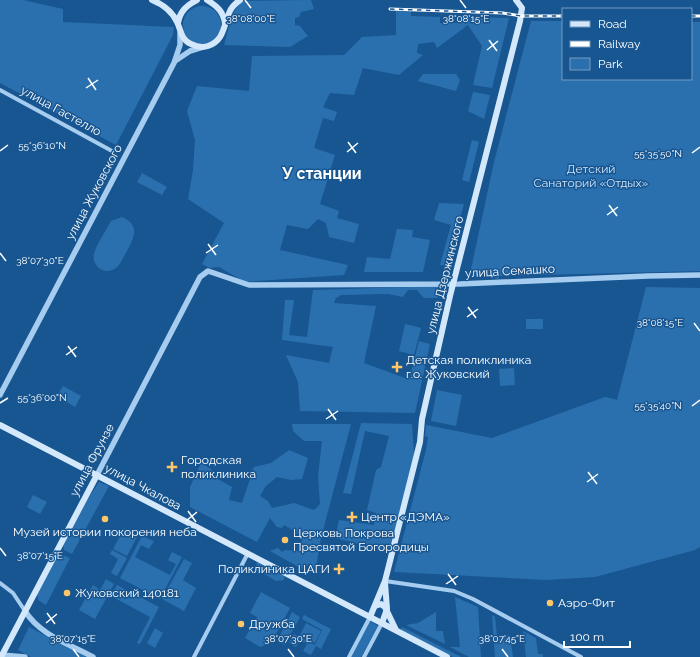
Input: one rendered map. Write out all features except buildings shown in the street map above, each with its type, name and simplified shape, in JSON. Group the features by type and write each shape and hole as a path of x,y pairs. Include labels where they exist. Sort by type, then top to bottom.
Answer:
{"main road":[{"path":"152,0 171,12 178,23 180,33 188,43 196,47 204,47 214,44 220,39 230,10 240,0"},
{"path":"178,23 182,11 188,4 196,0 206,0 219,8 223,14 225,27"},
{"name":"улица Дзержинского","path":"370,616 385,582 420,442 422,419 453,284 521,16 522,6 516,0"},
{"name":"улица Чкалова","path":"0,425 447,657"},
{"name":"улица Фрунзе","path":"2,656 97,475"},
{"name":"улица Дзержинского","path":"385,582 387,609 396,630"},
{"path":"375,606 381,604 387,609"},
{"name":"улица Дзержинского","path":"382,623 387,609"}],"street":[{"name":"улица Жуковского","path":"0,395 174,63 180,45 180,33"},
{"path":"174,63 190,51 204,47"},
{"name":"улица Гастелло","path":"0,90 112,151"},
{"name":"улица Семашко","path":"203,274 212,272 242,284 249,285 453,284 700,275"},
{"name":"улица Фрунзе","path":"97,475 203,274"},
{"path":"194,657 248,553"},
{"path":"385,582 454,591 473,599 581,657"},
{"path":"0,583 10,588 32,622 41,630 93,657"},
{"path":"349,657 370,616"},
{"path":"364,657 382,623"},
{"path":"2,656 25,657"}],"green space":[{"path":"0,0 23,0 63,9 63,22 174,27 173,35 116,145 0,83"},
{"path":"311,0 314,9 301,12 299,17 295,18 295,25 300,26 308,36 290,47 224,45 232,15 241,1"},
{"path":"198,6 206,6 216,11 220,18 220,32 216,39 206,44 198,44 188,39 186,36 183,29 183,21 188,11 191,9"},
{"path":"396,10 411,11 411,16 440,17 440,23 459,23 459,17 509,18 492,88 473,85 482,46 468,25 437,48 434,42 418,44 417,53 423,55 399,75 363,68 354,95 330,93 323,107 337,112 334,121 323,118 314,148 335,155 320,204 339,211 337,218 359,224 354,243 329,237 326,223 318,219 308,229 287,225 280,250 348,265 344,275 245,282 219,267 210,268 202,264 224,223 188,199 193,170 195,140 187,111 197,86 249,91 252,56 344,55 362,37 396,35"},
{"name":"Детский Санаторий «Отдых»","path":"531,21 562,21 562,80 692,80 692,22 700,22 700,271 499,276 499,279 488,277 489,273 480,271 476,274 470,274 494,162"},
{"path":"423,74 456,74 460,80 456,91 418,81"},
{"path":"473,92 490,95 484,119 468,111"},
{"path":"472,140 479,142 469,182 462,180"},
{"path":"142,173 167,187 162,195 137,182"},
{"path":"439,203 464,204 447,266 440,265 451,225 434,220"},
{"path":"122,217 132,224 134,229 133,238 118,266 110,271 105,271 98,267 95,263 95,250 111,221"},
{"path":"397,229 413,230 412,237 430,240 423,272 364,272 367,257 390,259"},
{"path":"441,286 437,298 424,298 417,290 408,290 403,297 388,294 341,295 336,298 334,303 376,306 364,363 405,378 410,377 419,341 430,344 415,413 300,411 298,382 286,355 329,363 333,347 282,340 285,300 294,300 289,335 307,337 313,290"},
{"path":"646,287 700,288 700,547 695,550 595,577 546,580 394,572 426,450 428,437 425,436 426,425 492,438 605,397 617,400"},
{"path":"526,319 543,319 543,329 526,329"},
{"path":"405,324 421,328 414,355 399,351"},
{"path":"514,368 515,385 500,386 499,369"},
{"path":"63,386 81,396 75,407 57,396"},
{"path":"437,390 462,395 456,426 431,421"},
{"path":"361,423 412,424 414,454 389,557 384,550 335,538 339,520 374,525 376,513 367,510 376,470 381,467 389,436 365,431 351,494 343,493"},
{"path":"292,424 351,424 321,538 315,573 312,572 312,568 308,564 304,570 270,551 278,548 282,552 285,550 298,551 302,540 296,532 284,525 282,528 277,527 270,518 257,542 190,507 190,487 201,463 211,469 216,478 232,487 229,500 242,503 254,467 271,463 289,450 308,458 302,479 291,480 277,477 266,486 260,496 268,501 272,508 294,503 314,510 320,504 318,476 322,441 304,441 293,431"},
{"path":"99,482 109,486 72,554 64,550 63,544"},
{"path":"33,495 47,502 40,514 27,507"},
{"path":"124,528 138,535 127,556 113,549"},
{"path":"142,536 154,541 149,549 141,545 135,557 170,575 176,564 168,560 172,552 182,557 160,599 120,578"},
{"path":"112,550 127,558 117,576 111,573 118,559 110,554"},
{"path":"59,554 70,558 46,605 38,600 37,594"},
{"path":"184,559 192,563 183,580 196,588 184,611 162,599"},
{"path":"257,562 284,576 284,580 276,581 256,569"},
{"path":"106,579 114,584 95,619 79,610 93,585 100,590"},
{"path":"117,585 159,607 140,644 137,643 150,617 111,596"},
{"path":"261,592 290,608 271,643 260,647 245,638 257,617 250,613"},
{"path":"455,597 478,607 481,657 469,657 450,647 460,647"},
{"path":"292,612 300,617 285,645 277,641"},
{"path":"436,612 436,631 443,631 445,644 406,625 418,623"},
{"path":"304,615 331,629 321,649 316,646 311,655 303,651 307,644 300,640 296,647 289,643 294,634 315,645 322,630 302,619"},
{"path":"492,615 495,617 497,636 510,635 513,657 495,657"},
{"path":"370,621 378,626 361,657 351,657"},
{"path":"306,623 321,631 315,643 300,635"},
{"path":"29,627 86,657 31,657 18,650"},
{"path":"402,627 461,657 453,657 400,630"},
{"path":"155,628 163,633 155,648 147,643"},
{"path":"523,631 536,638 538,654 543,654 543,657 526,657"}],"railway":[{"path":"390,9 503,13 521,16 562,16"},
{"path":"692,16 700,16"}],"place":[{"name":"Детская поликлиника г.о. Жуковский","path":"397,367"},
{"name":"Городская поликлиника","path":"172,467"},
{"name":"Центр «ДЭМА»","path":"352,517"},
{"name":"Музей истории покорения неба","path":"105,519"},
{"name":"Церковь Покрова Пресвятой Богородицы","path":"285,540"},
{"name":"Поликлиника ЦАГИ","path":"339,569"},
{"name":"Жуковский 140181","path":"67,593"},
{"name":"Аэро-Фит","path":"550,603"},
{"name":"Дружба","path":"241,624"}],"district":[{"name":"У станции","path":"322,173"}]}
